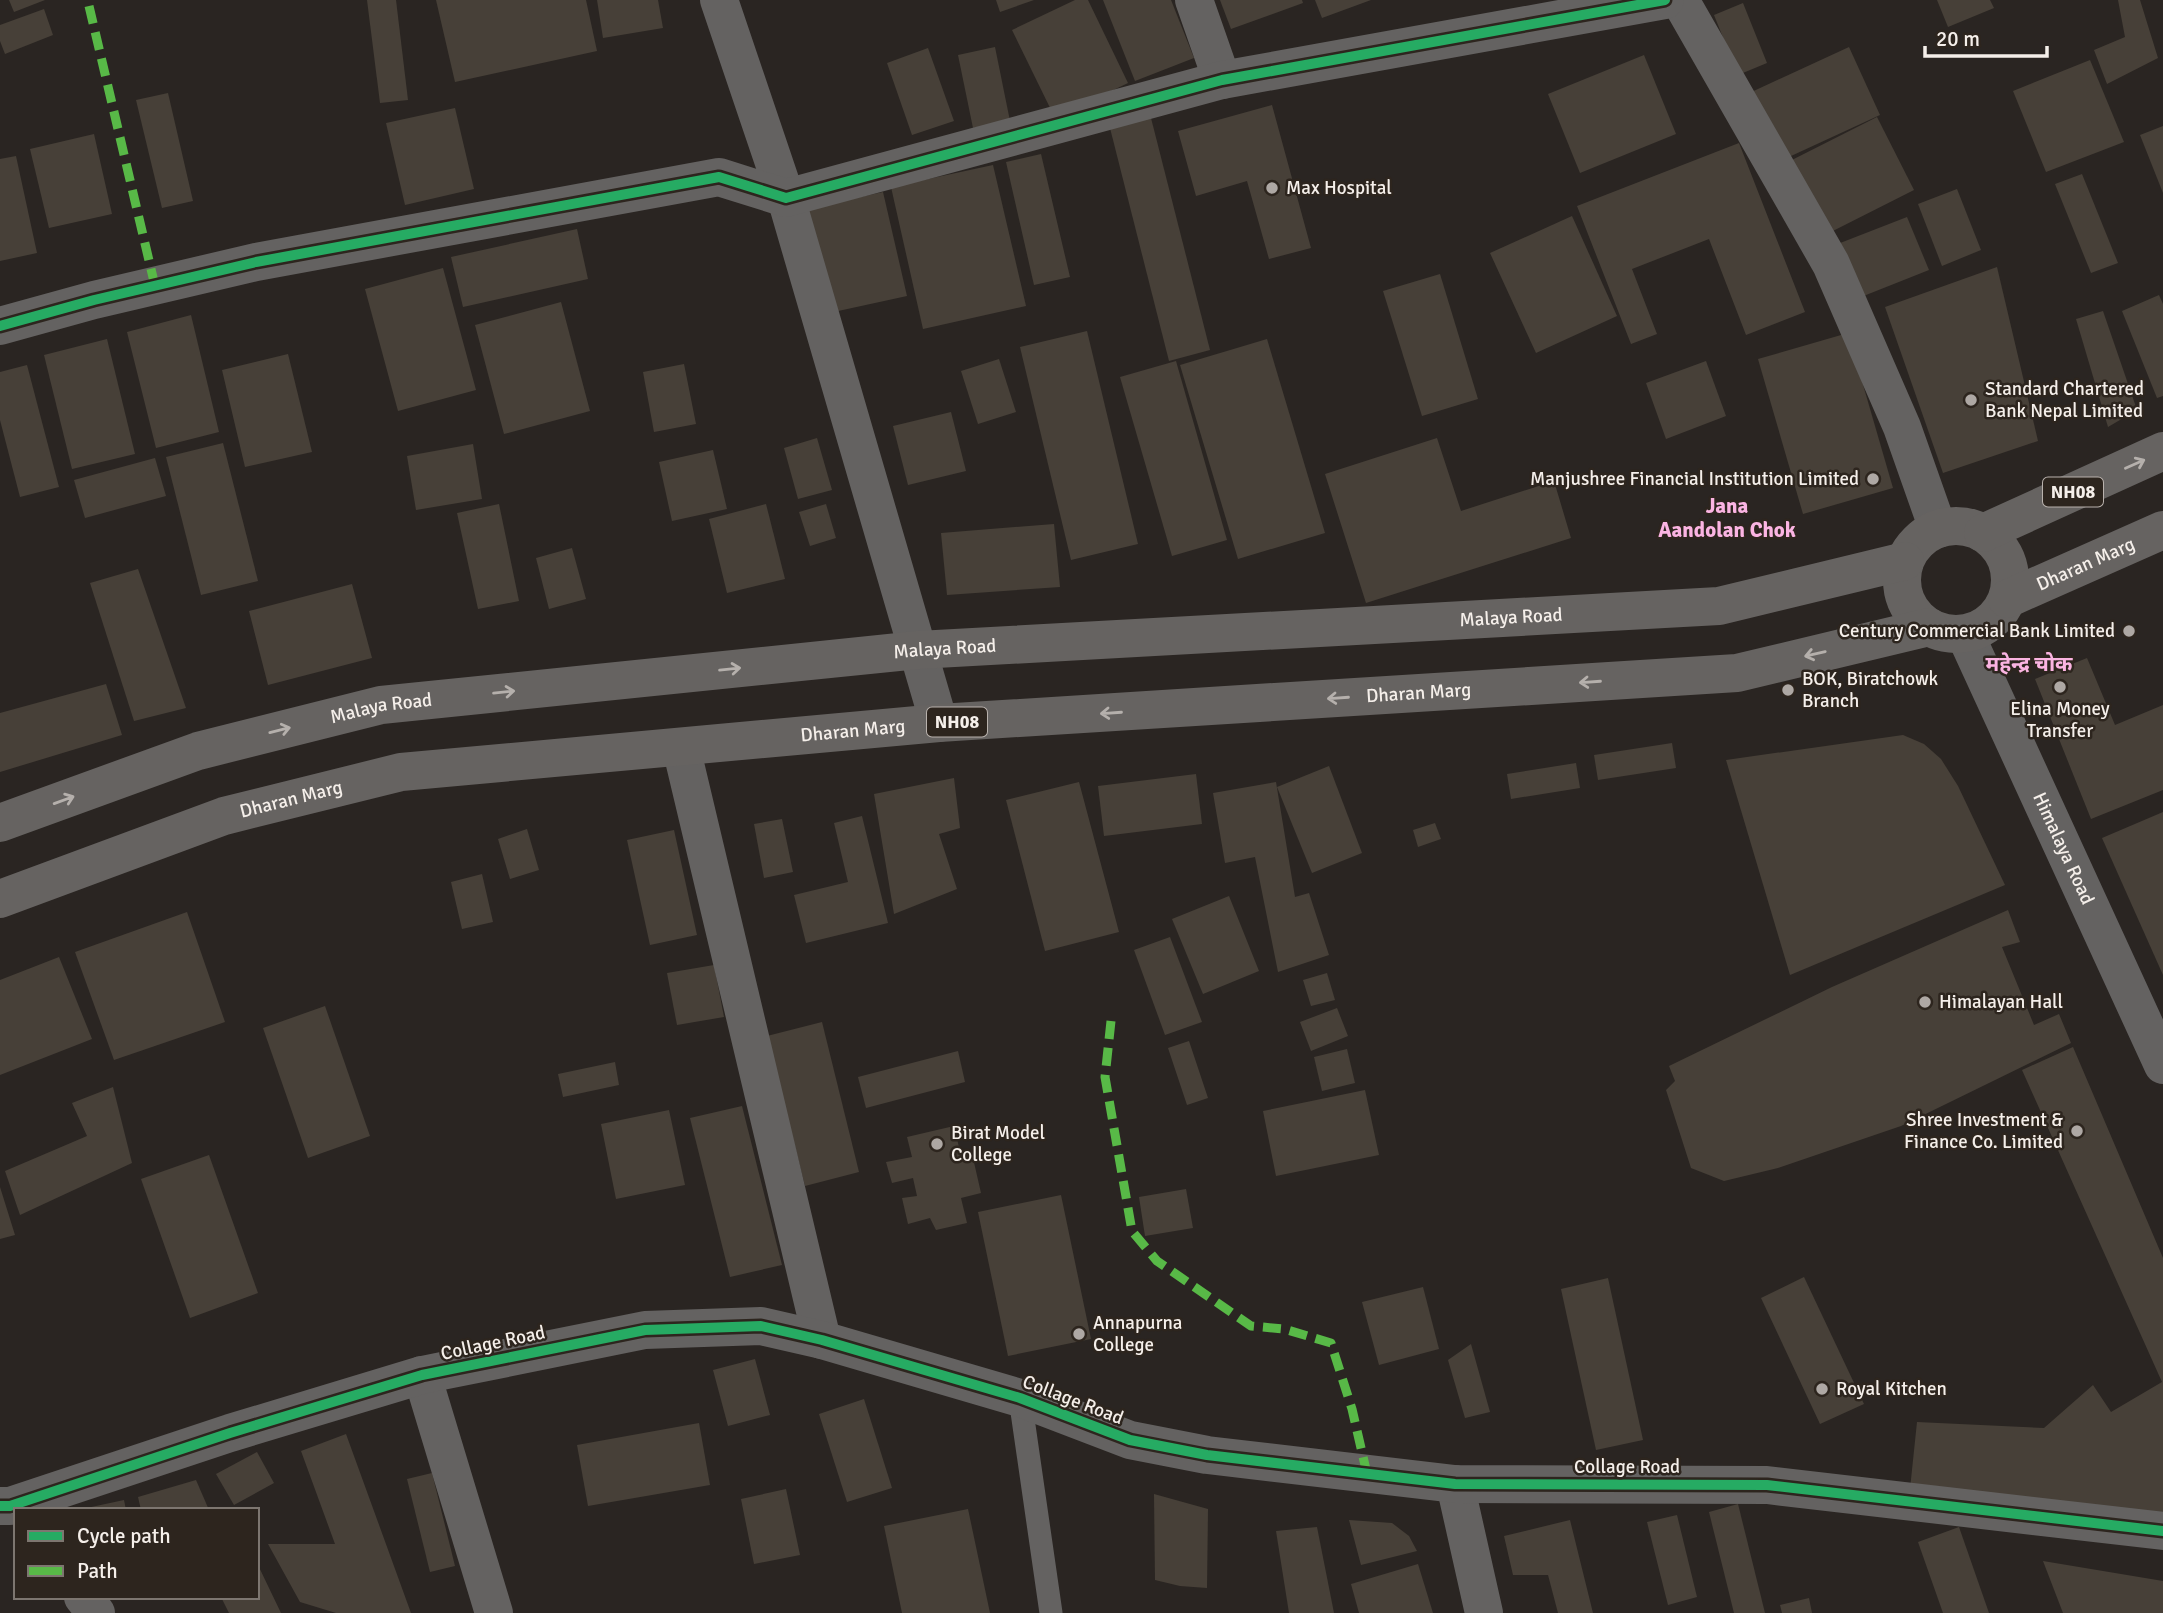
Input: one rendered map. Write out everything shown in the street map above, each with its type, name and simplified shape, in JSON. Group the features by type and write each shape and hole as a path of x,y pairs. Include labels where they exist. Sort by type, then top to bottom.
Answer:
{"main road":[{"name":"NH08","path":"1983,533 2163,451"},
{"path":"1965,526 1983,533 1998,545 2007,562 2011,580 2007,599 1998,615 1983,628 1947,630 1915,614 1905,598 1902,580 1905,561 1915,545 1930,532 1938,529 1965,526"},
{"name":"Dharan Marg","path":"2007,599 2163,530"},
{"name":"Malaya Road","path":"0,823 198,751 381,705 918,650 1718,606 1905,561"},
{"name":"Dharan Marg","path":"0,899 224,816 401,772 939,723 1737,673 1947,630"}],"street":[{"path":"719,0 786,198 939,723"},
{"path":"1194,0 1222,80"},
{"path":"0,326 94,300 256,262 719,177 786,198 1222,80 1665,0"},
{"path":"1680,0 1830,264 1902,427 1938,529"},
{"name":"Himalaya Road","path":"1947,630 2163,1065"},
{"path":"681,747 822,1340"},
{"name":"Collage Road","path":"9,1508 230,1433 422,1376 645,1330 761,1326 822,1340 1020,1398 1130,1440 1207,1455 1455,1484 1767,1485 2163,1531"},
{"path":"422,1376 494,1613"},
{"path":"1455,1484 1485,1613"},
{"path":"85,1599 96,1613"}],"lane":[{"path":"1020,1398 1051,1613"}],"building":[{"path":"9,0 45,0 14,12"},
{"path":"367,0 396,0 408,100 380,103"},
{"path":"436,0 586,0 597,51 455,82"},
{"path":"597,0 658,0 663,28 603,38"},
{"path":"996,0 1034,0 1000,12"},
{"path":"1075,0 1088,0 1128,83 1055,118 1012,30"},
{"path":"1103,0 1171,0 1194,58 1135,81"},
{"path":"1220,0 1302,0 1303,3 1231,29"},
{"path":"1315,0 1371,0 1322,18"},
{"path":"1937,0 1990,0 1994,8 1948,27"},
{"path":"2118,0 2140,0 2158,58 2107,84 2094,50 2125,37"},
{"path":"1743,3 1767,63 1738,75 1714,15"},
{"path":"44,9 53,35 5,54 0,41 0,25"},
{"path":"995,47 1010,121 973,128 958,55"},
{"path":"1849,47 1880,115 1776,163 1745,95"},
{"path":"928,48 954,121 912,135 887,63"},
{"path":"1644,55 1676,134 1580,173 1548,94"},
{"path":"2090,60 2124,142 2046,172 2013,91"},
{"path":"168,93 193,201 162,208 136,100"},
{"name":"Max Hospital","path":"1272,105 1311,248 1269,259 1247,181 1196,196 1178,131"},
{"path":"455,108 474,189 405,205 386,123"},
{"path":"1877,117 1914,190 1819,238 1782,165"},
{"path":"1151,118 1210,350 1169,361 1110,128"},
{"path":"2163,126 2163,193 2140,135"},
{"path":"94,134 112,214 49,228 30,149"},
{"path":"1739,143 1805,312 1746,335 1709,239 1632,269 1657,334 1631,344 1577,206"},
{"path":"1041,154 1070,277 1034,285 1006,162"},
{"path":"16,156 37,253 0,261 0,159"},
{"path":"993,165 1026,306 923,329 891,187"},
{"path":"2082,174 2118,263 2091,273 2055,184"},
{"path":"1957,189 1981,250 1942,266 1918,204"},
{"path":"883,192 907,296 829,313 806,209"},
{"path":"1572,216 1617,316 1536,353 1490,253"},
{"path":"1907,217 1929,270 1856,299 1835,245"},
{"path":"577,229 588,279 463,307 451,257"},
{"path":"1997,267 2038,441 1943,473 1885,307"},
{"path":"443,268 476,390 398,411 365,289"},
{"path":"1440,274 1478,399 1422,416 1383,291"},
{"path":"2159,295 2163,304 2163,396 2157,398 2122,311"},
{"path":"561,302 590,411 504,434 475,325"},
{"path":"2103,311 2137,410 2108,427 2076,319"},
{"path":"191,315 219,432 156,448 127,332"},
{"path":"1087,331 1138,544 1071,560 1020,347"},
{"path":"1848,333 1893,488 1803,514 1758,359"},
{"path":"107,339 135,454 72,469 44,355"},
{"path":"1267,339 1325,533 1238,559 1180,365"},
{"path":"288,354 312,452 245,467 222,370"},
{"path":"999,359 1016,412 978,424 961,371"},
{"path":"1176,361 1227,540 1172,556 1120,377"},
{"path":"1706,361 1726,416 1666,439 1646,383"},
{"path":"684,364 696,424 654,432 643,372"},
{"path":"27,365 59,487 20,497 0,420 0,372"},
{"path":"951,412 966,471 908,485 893,426"},
{"path":"817,438 832,490 798,499 784,448"},
{"path":"1437,438 1461,511 1554,481 1571,538 1366,603 1325,474"},
{"path":"223,443 258,581 201,595 166,457"},
{"path":"473,444 482,499 416,510 407,456"},
{"path":"713,450 727,509 672,521 659,462"},
{"path":"155,458 166,496 85,518 74,480"},
{"path":"499,504 519,601 478,609 457,513"},
{"path":"766,504 785,579 727,593 709,519"},
{"path":"826,504 836,538 810,546 799,512"},
{"path":"1054,524 1060,587 947,595 941,533"},
{"path":"572,548 586,599 549,609 536,558"},
{"path":"138,569 186,708 134,721 90,583"},
{"path":"352,584 372,658 268,685 249,611"},
{"path":"2087,658 2115,725 2163,705 2163,790 2091,819 2035,679"},
{"path":"106,684 122,735 0,772 0,713"},
{"path":"1903,735 1924,744 1941,759 1958,786 2005,885 1790,975 1726,760"},
{"path":"1672,743 1676,768 1598,780 1594,755"},
{"path":"1576,763 1580,788 1511,799 1507,774"},
{"path":"1329,766 1362,853 1312,873 1277,787"},
{"path":"1196,774 1202,824 1104,836 1098,786"},
{"path":"954,778 960,828 939,834 957,889 894,914 874,794"},
{"path":"1079,782 1119,932 1045,951 1006,800"},
{"path":"1276,782 1295,897 1309,893 1329,955 1278,972 1255,857 1225,863 1213,793"},
{"path":"2163,812 2163,975 2102,838"},
{"path":"862,816 888,923 806,943 794,895 848,882 834,823"},
{"path":"782,819 793,872 764,878 754,824"},
{"path":"1435,823 1441,839 1418,847 1413,830"},
{"path":"527,829 539,870 510,879 498,839"},
{"path":"674,830 697,935 650,945 627,840"},
{"path":"482,874 493,922 462,929 451,882"},
{"path":"1229,896 1259,971 1203,994 1172,919"},
{"path":"2008,910 2020,942 2002,947 2034,1025 2059,1014 2071,1043 1901,1126 1778,1168 1724,1181 1691,1168 1666,1090 1675,1081 1669,1066 1832,987"},
{"path":"187,912 225,1022 114,1060 75,952"},
{"path":"1170,937 1202,1022 1165,1035 1134,950"},
{"path":"59,957 92,1039 0,1075 0,980"},
{"path":"714,965 724,1017 677,1025 667,973"},
{"path":"1327,973 1335,1000 1311,1006 1303,980"},
{"path":"325,1006 370,1136 308,1158 263,1028"},
{"path":"1337,1008 1348,1036 1311,1051 1300,1022"},
{"path":"822,1022 859,1172 805,1186 767,1036"},
{"path":"1189,1041 1208,1098 1187,1105 1168,1048"},
{"path":"2073,1047 2163,1258 2163,1523 1910,1489 1917,1422 2044,1428 2093,1385 2111,1412 2162,1382 2022,1070"},
{"path":"1347,1049 1355,1083 1322,1091 1314,1057"},
{"path":"958,1051 965,1082 866,1108 858,1077"},
{"path":"615,1062 619,1085 563,1097 558,1074"},
{"path":"113,1087 132,1163 20,1215 5,1171 87,1136 72,1103"},
{"path":"1365,1090 1379,1155 1276,1176 1263,1111"},
{"path":"742,1106 782,1265 730,1277 690,1118"},
{"path":"669,1110 685,1185 616,1199 601,1124"},
{"path":"954,1126 962,1160 973,1158 981,1193 961,1198 967,1223 936,1230 930,1218 908,1224 902,1198 917,1196 913,1178 892,1183 886,1162 912,1157 907,1137"},
{"path":"209,1155 258,1293 190,1318 141,1179"},
{"path":"0,1187 15,1235 0,1239"},
{"path":"1186,1189 1193,1228 1145,1236 1139,1197"},
{"path":"1061,1195 1091,1339 1008,1356 978,1212"},
{"path":"1804,1277 1864,1404 1820,1424 1761,1298"},
{"path":"1608,1278 1643,1440 1596,1450 1561,1289"},
{"path":"1423,1287 1439,1349 1379,1365 1362,1302"},
{"path":"1471,1344 1490,1412 1465,1418 1448,1360"},
{"path":"755,1359 770,1415 728,1426 713,1370"},
{"path":"864,1399 892,1488 847,1502 819,1414"},
{"path":"699,1423 710,1485 588,1506 577,1445"},
{"path":"346,1434 411,1613 336,1613 300,1602 268,1544 335,1544 301,1451"},
{"path":"257,1452 274,1483 234,1505 216,1474"},
{"path":"432,1473 455,1566 430,1572 407,1479"},
{"path":"196,1480 208,1508 141,1508 138,1497"},
{"path":"786,1489 800,1555 754,1564 741,1499"},
{"path":"1154,1494 1208,1509 1207,1588 1180,1586 1155,1580"},
{"path":"124,1500 126,1508 87,1508"},
{"path":"1738,1504 1765,1613 1734,1613 1709,1512"},
{"path":"968,1509 990,1613 902,1613 884,1526"},
{"path":"1677,1515 1697,1597 1668,1605 1647,1522"},
{"path":"1349,1520 1392,1523 1409,1536 1417,1551 1361,1565"},
{"path":"1570,1520 1593,1613 1558,1613 1548,1575 1513,1575 1504,1536"},
{"path":"1317,1527 1334,1613 1289,1613 1276,1531"},
{"path":"1959,1527 1989,1613 1943,1613 1918,1542"},
{"path":"2043,1561 2163,1581 2163,1613 2063,1613"},
{"path":"1418,1564 1433,1613 1359,1613 1351,1584"},
{"path":"259,1567 281,1613 229,1613 222,1599 259,1599"},
{"path":"1809,1598 1812,1613 1782,1613 1780,1605"}],"marked path":[{"path":"89,6 155,286"},
{"path":"1111,1021 1105,1077 1132,1231 1157,1261 1251,1326 1284,1329 1331,1343 1352,1409 1367,1474"}],"cycle path":[{"path":"0,326 94,300 256,262 719,177 786,198 1222,80 1665,0"},
{"path":"0,1506 10,1506 230,1433 422,1375 645,1330 761,1326 822,1340 1020,1398 1130,1440 1207,1455 1455,1484 1767,1485 2163,1531"}],"place":[{"name":"Max Hospital","path":"1272,188"},
{"name":"Standard Chartered Bank Nepal Limited","path":"1971,400"},
{"name":"Manjushree Financial Institution Limited","path":"1873,479"},
{"name":"Century Commercial Bank Limited","path":"2129,631"},
{"name":"Elina Money Transfer","path":"2060,687"},
{"name":"BOK, Biratchowk Branch","path":"1788,690"},
{"name":"Himalayan Hall","path":"1925,1002"},
{"name":"Shree Investment & Finance Co. Limited","path":"2077,1131"},
{"name":"Birat Model College","path":"937,1144"},
{"name":"Annapurna College","path":"1079,1334"},
{"name":"Royal Kitchen","path":"1822,1389"}],"district":[{"name":"Jana Aandolan Chok","path":"1727,518"},
{"name":"महेन्द्र चोक","path":"2029,664"}]}
